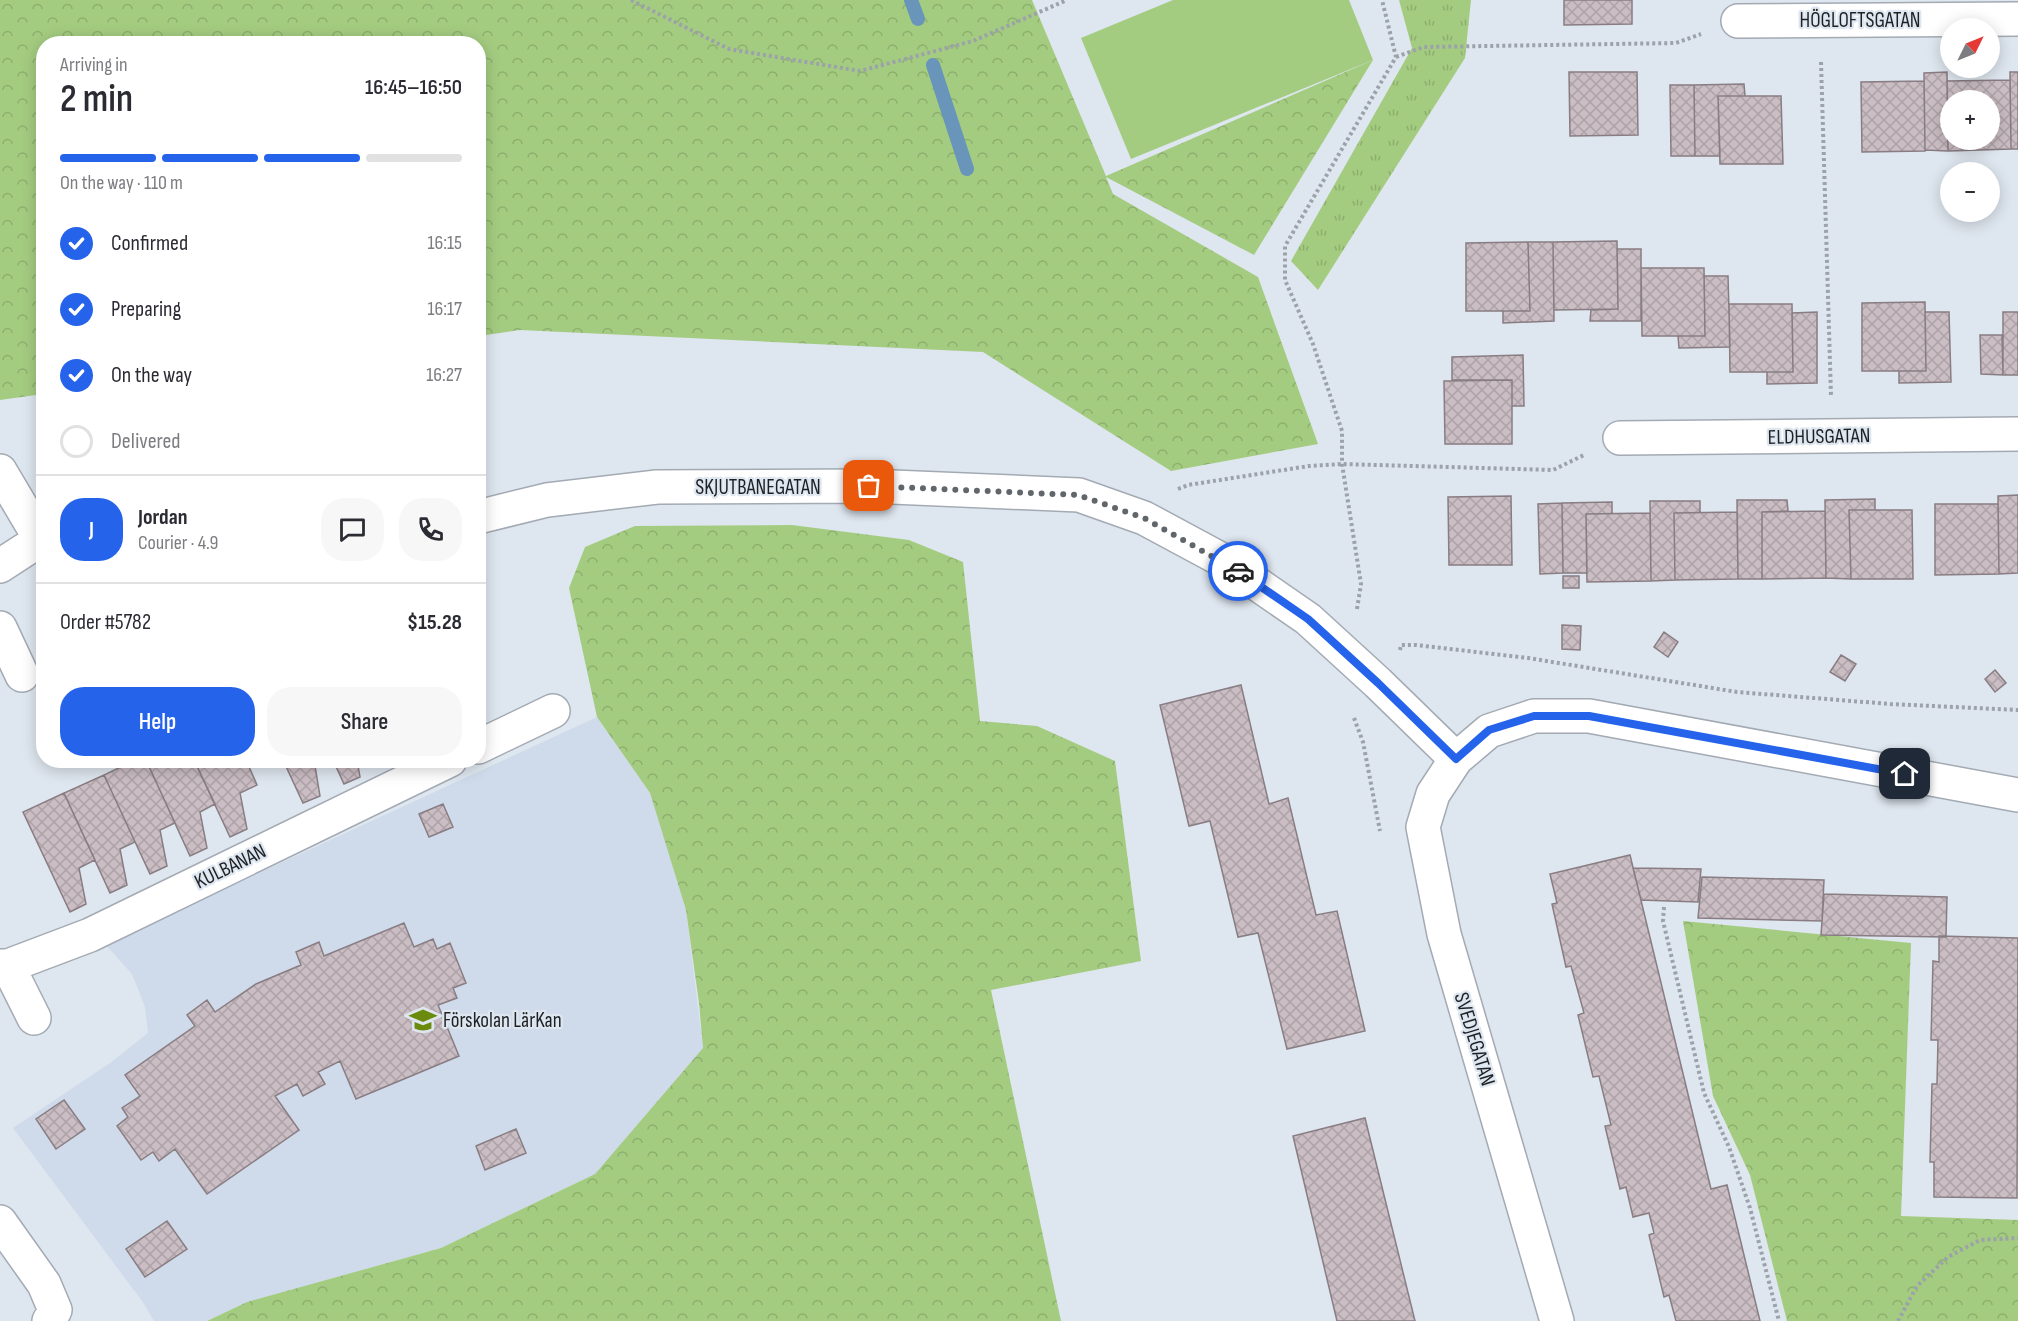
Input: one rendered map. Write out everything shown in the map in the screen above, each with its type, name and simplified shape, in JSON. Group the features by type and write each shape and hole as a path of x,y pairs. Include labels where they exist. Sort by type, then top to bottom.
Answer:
{"street":[{"name":"HÖGLOFTSGATAN","path":"1738,21 2018,19"},
{"name":"ELDHUSGATAN","path":"1620,438 2018,434"},
{"path":"0,471 36,532"},
{"name":"SKJUTBANEGATAN","path":"486,515 547,500 657,487 869,486 1078,495 1144,518 1224,561 1308,619 1456,759"},
{"path":"0,566 36,545"},
{"path":"0,628 22,675"},
{"path":"486,743 553,711"},
{"name":"SVEDJEGATAN","path":"1557,1321 1444,934 1423,827 1433,794 1456,759 1489,730 1534,716 1589,716 2018,795"},
{"name":"KULBANAN","path":"34,1018 4,966 90,935 434,768"},
{"path":"0,1222 44,1284 55,1310 49,1321"}],"path":[{"path":"631,0 729,49 860,71 973,41 1067,0"},
{"path":"1382,0 1396,57"},
{"path":"1820,20 1832,436"},
{"path":"1355,619 1361,584 1342,464 1342,431 1313,344 1285,279 1285,246 1396,57 1424,46 1676,43 1738,21"},
{"path":"1175,494 1178,488 1188,485 1309,466 1342,464 1553,470 1620,438"},
{"path":"1390,641 1401,645 1528,658 1658,681 1737,692 1890,704 2018,710"},
{"path":"1382,841 1363,742 1352,714 1399,657 1401,645"},
{"path":"1664,907 1663,921 1704,1093 1730,1148 1750,1208 1779,1321"},
{"path":"1898,1321 1917,1286 1948,1257 1980,1240 2018,1238"}],"shaded area":[{"name":"Förskolan LärKan","path":"597,717 650,793 686,910 703,1048 595,1174 441,1248 247,1302 207,1321 154,1321 142,1301 13,1128 110,1063 148,1033 145,1007 132,974 105,944"}],"green space":[{"path":"0,0 1032,0 1106,176 1373,60 1254,255 1106,177 1113,194 1258,277 1318,444 1171,471 983,352 520,330 486,335 486,36 36,36 36,395 0,400"},
{"path":"1173,0 1349,0 1373,60 1131,159 1081,38"},
{"path":"1399,0 1471,0 1465,58 1318,290 1291,261 1412,48"},
{"path":"792,525 909,540 963,562 980,721 1037,726 1115,761 1141,961 991,990 1061,1321 207,1321 247,1302 441,1248 595,1174 703,1048 686,910 650,793 597,717 569,588 585,547 635,526"},
{"path":"1683,921 1911,943 1901,1216 2018,1220 2018,1321 1787,1321 1750,1175 1713,1096"}],"building":[{"path":"1564,0 1632,0 1632,24 1564,25"},
{"path":"1569,72 1637,72 1638,135 1570,136"},
{"path":"1940,72 1940,78 1947,78 1947,90 1940,90 1940,150 1948,151 1925,150 1924,73"},
{"path":"2010,72 2018,72 2018,149 2011,149"},
{"path":"2010,80 2011,149 2000,149 2000,90 1947,90 1947,81"},
{"path":"1924,81 1925,151 1862,152 1861,82"},
{"path":"1744,84 1745,96 1718,96 1720,156 1695,156 1694,85"},
{"path":"1670,85 1694,85 1695,156 1671,156"},
{"path":"1718,96 1781,96 1783,164 1720,164"},
{"path":"1617,241 1618,309 1554,310 1553,242"},
{"path":"1528,242 1530,311 1466,311 1466,243"},
{"path":"1528,242 1553,242 1554,321 1503,323 1503,311 1530,311"},
{"path":"1617,249 1641,249 1641,321 1590,321 1591,310 1618,309"},
{"path":"1641,268 1704,268 1705,336 1642,336"},
{"path":"1704,276 1728,276 1730,347 1679,348 1678,336 1705,336"},
{"path":"1925,302 1926,371 1862,371 1862,303"},
{"path":"1729,304 1792,304 1793,372 1730,372"},
{"path":"1817,312 1817,383 1767,384 1767,372 1793,372 1792,313"},
{"path":"1925,312 1949,312 1951,382 1899,383 1899,371 1926,371"},
{"path":"2003,312 2018,312 2018,375 2003,375"},
{"path":"1980,335 2002,335 2003,375 1981,374"},
{"path":"1523,355 1524,406 1512,406 1512,380 1452,380 1452,357"},
{"path":"1512,380 1512,444 1445,444 1444,381"},
{"path":"2018,495 2018,573 1999,574 1998,496"},
{"path":"1511,496 1512,565 1449,565 1448,497"},
{"path":"1875,499 1875,510 1849,510 1851,579 1826,578 1825,500"},
{"path":"1737,500 1787,500 1788,511 1762,512 1762,579 1738,579"},
{"path":"1650,501 1700,501 1700,513 1674,513 1675,580 1651,581"},
{"path":"1612,502 1612,514 1586,514 1587,573 1563,573 1562,503"},
{"path":"1562,503 1563,573 1540,574 1538,504"},
{"path":"1935,504 1998,504 1999,574 1935,575"},
{"path":"1849,510 1912,510 1913,579 1851,579"},
{"path":"1825,511 1826,578 1762,579 1762,512"},
{"path":"1737,512 1738,579 1675,580 1674,513"},
{"path":"1650,513 1651,581 1587,582 1586,514"},
{"path":"1563,576 1579,576 1579,588 1563,588"},
{"path":"1562,625 1581,626 1580,650 1562,649"},
{"path":"1664,632 1678,642 1668,657 1654,647"},
{"path":"1841,655 1856,664 1845,681 1830,672"},
{"path":"1995,670 2006,683 1995,692 1985,679"},
{"path":"1241,685 1269,804 1288,798 1316,915 1337,911 1365,1031 1287,1049 1258,933 1238,937 1210,821 1189,826 1160,705"},
{"path":"118,768 150,768 175,823 160,830 167,866 150,874 104,775"},
{"path":"150,768 198,768 215,804 200,812 207,848 190,856"},
{"path":"198,768 250,768 257,785 240,793 247,829 230,837"},
{"path":"287,768 315,768 320,796 303,803"},
{"path":"337,768 358,768 360,777 344,784"},
{"path":"104,775 135,842 120,849 127,885 110,893 64,793"},
{"path":"64,793 95,860 79,868 86,904 70,912 23,812"},
{"path":"443,804 453,827 429,837 419,814"},
{"path":"1630,855 1711,1189 1727,1185 1760,1321 1676,1321 1669,1295 1664,1297 1649,1235 1654,1233 1649,1213 1633,1217 1626,1187 1620,1189 1605,1126 1611,1125 1599,1076 1593,1077 1578,1015 1584,1013 1571,966 1566,967 1552,904 1557,903 1550,874"},
{"path":"1633,868 1701,869 1698,902 1641,900"},
{"path":"1702,877 1824,880 1822,921 1698,918"},
{"path":"1824,894 1947,897 1946,937 1821,935"},
{"path":"404,923 414,947 433,939 437,949 450,943 466,983 453,988 457,998 438,1005 459,1056 356,1099 340,1061 318,1072 325,1084 303,1096 297,1084 275,1096 299,1130 207,1194 175,1149 159,1161 153,1152 141,1160 117,1126 128,1117 122,1108 140,1096 125,1075 195,1026 187,1015 207,1000 215,1012 256,984 301,965 296,952 319,942 324,956"},
{"path":"1939,936 2018,938 2017,1198 1934,1197 1934,1162 1930,1162 1932,1084 1937,1084 1938,1040 1931,1040 1933,961 1939,962"},
{"path":"64,1100 85,1129 56,1149 36,1119"},
{"path":"1365,1118 1415,1321 1337,1321 1293,1136"},
{"path":"516,1129 526,1153 485,1170 476,1146"},
{"path":"167,1221 187,1249 145,1277 126,1249"}],"waterway":[{"path":"911,0 918,19"},
{"path":"933,65 967,169"}],"way so far":[{"path":"869,486 1078,495 1144,518 1224,561 1238,571"}],"place":[{"name":"Förskolan LärKan","path":"423,1020"}],"route":[{"path":"1238,571 1308,619 1456,759 1489,730 1534,716 1589,716 1905,774"}]}
